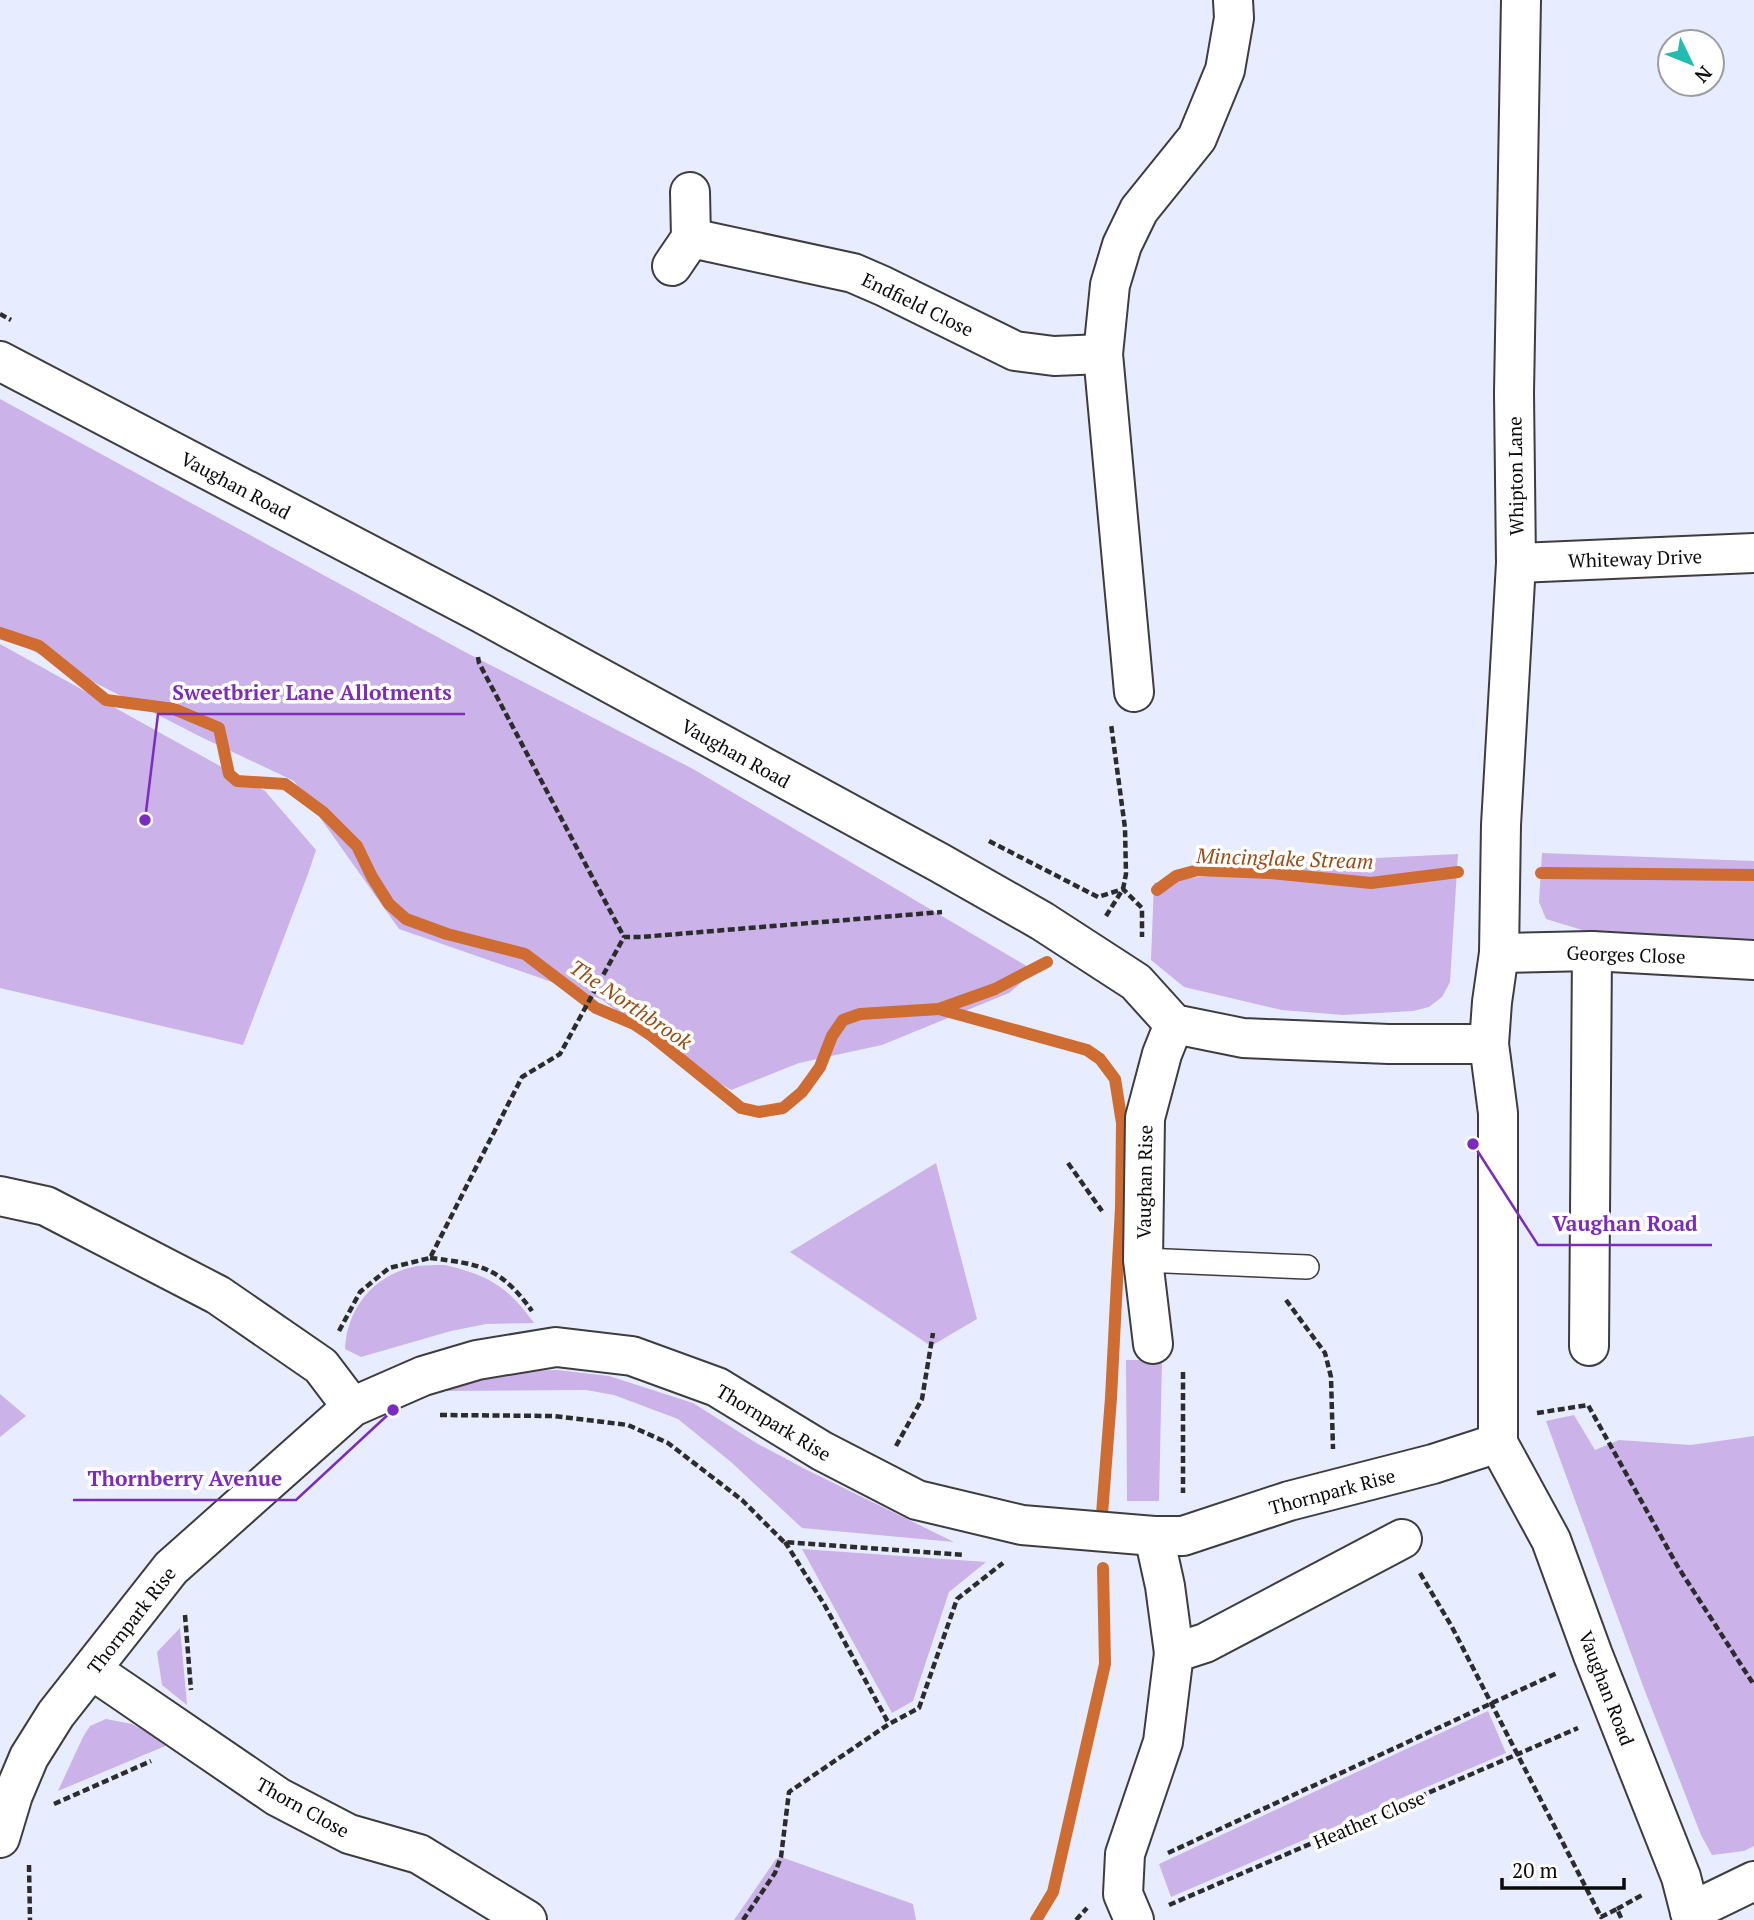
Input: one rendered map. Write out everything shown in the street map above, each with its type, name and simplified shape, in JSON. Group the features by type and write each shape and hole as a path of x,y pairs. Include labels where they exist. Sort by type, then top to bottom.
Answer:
{"street":[{"path":"1134,692 1103,354 1110,285 1122,245 1139,210 1197,138 1226,71 1234,18 1233,0"},
{"name":"Whipton Lane","path":"1499,953 1501,825 1516,563 1514,393 1521,0"},
{"name":"Endfield Close","path":"690,192 681,252 853,273 1015,351 1054,356 1103,354"},
{"name":"Vaughan Road","path":"0,361 481,613 940,863 1042,921 1136,982 1174,1024"},
{"name":"Whiteway Drive","path":"1516,563 1754,553"},
{"path":"1589,1346 1592,951"},
{"name":"Georges Close","path":"1499,953 1592,951 1754,960"},
{"name":"Vaughan Road","path":"1499,953 1489,1045 1498,1113 1498,1443 1551,1540 1593,1655 1681,1877 1692,1916"},
{"path":"1174,1024 1243,1038 1489,1045"},
{"name":"Vaughan Rise","path":"1153,1344 1143,1260 1145,1118 1162,1054 1174,1024"},
{"path":"0,1196 46,1206 218,1295 321,1366 352,1407"},
{"name":"Thornpark Rise","path":"0,1838 13,1795 29,1757 56,1714 171,1568 352,1407 423,1376 477,1360 556,1346 632,1356 717,1387 822,1451 917,1500 1022,1525 1168,1536 1433,1464 1498,1443"},
{"path":"1149,1914 1123,1894 1125,1854 1163,1742 1174,1653 1165,1586 1168,1536"},
{"path":"1174,1653 1205,1643 1402,1539"},
{"name":"Thorn Close","path":"92,1670 278,1797 349,1834 419,1854 527,1920"},
{"path":"1692,1916 1754,1881"}],"lane":[{"path":"1143,1260 1307,1267"}],"path":[{"path":"478,654 479,663 624,937"},
{"path":"1085,949 1124,890 1125,828 1111,719 1134,692"},
{"path":"624,937 943,912"},
{"path":"430,1258 522,1076 559,1054 624,937"},
{"path":"1068,1163 1101,1211"},
{"path":"321,1366 360,1292 388,1268 430,1258 461,1261 490,1269 517,1291 556,1346"},
{"path":"1260,1265 1325,1353 1331,1377 1334,1489"},
{"path":"877,1479 922,1399 933,1333"},
{"path":"1153,1344 1183,1358 1168,1536"},
{"path":"1498,1443 1534,1414 1588,1405 1678,1567 1754,1685"},
{"path":"430,1415 554,1416 628,1425 668,1443 741,1500 784,1542 824,1604 889,1724"},
{"path":"1402,1539 1452,1627 1599,1919 1617,1909 1622,1920"},
{"path":"784,1542 972,1556"},
{"path":"743,1920 775,1873 781,1857 789,1792 889,1724 919,1708 957,1599 1010,1558 997,1558"},
{"path":"176,1623 192,1605"},
{"path":"52,1804 196,1741 184,1614"},
{"path":"1125,1854 1159,1857 1562,1671"},
{"name":"Heather Close","path":"1149,1914 1582,1727"}],"shaded area":[{"path":"0,399 465,652 693,769 1035,971 1009,993 882,1045 799,1063 731,1090 679,1058 601,999 399,929 294,781 203,738 0,634"},
{"path":"0,644 265,791 316,850 243,1045 0,988"},
{"path":"1542,853 1754,861 1754,939 1592,933 1546,919 1539,902"},
{"path":"1458,854 1450,982 1442,997 1429,1007 1413,1011 1343,1015 1282,1010 1184,987 1151,960 1154,883 1315,861"},
{"path":"936,1163 977,1319 931,1346 790,1252"},
{"path":"445,1265 473,1273 496,1284 515,1300 534,1323 486,1324 451,1331 361,1357 345,1349 351,1319 366,1295 376,1285 402,1270 417,1266"},
{"path":"1126,1360 1162,1360 1159,1501 1127,1501"},
{"path":"558,1370 609,1376 693,1403 758,1444 954,1542 802,1528 731,1462 678,1419 614,1395 586,1390 443,1391 465,1377 511,1371"},
{"path":"0,1394 26,1416 0,1437"},
{"path":"1574,1415 1595,1450 1619,1440 1691,1445 1754,1436 1754,1846 1744,1851 1712,1855 1701,1835 1546,1421"},
{"path":"802,1549 986,1562 949,1592 913,1701 892,1713"},
{"path":"180,1628 187,1705 162,1685 157,1652"},
{"path":"1488,1711 1506,1753 1171,1897 1159,1864"},
{"path":"106,1719 132,1724 170,1744 58,1791 90,1726"},
{"path":"781,1857 913,1904 916,1920 734,1920 776,1859"}],"waterway":[{"name":"The Northbrook","path":"0,633 39,646 106,700 174,709 219,728 229,774 237,781 285,784 323,812 357,846 389,904 406,919 447,934 525,954 596,1008 634,1024 652,1036 741,1108 759,1112 783,1108 802,1092 820,1067 832,1036 843,1020 860,1014 939,1009 995,989 1047,962"},
{"name":"Mincinglake Stream","path":"1157,890 1176,876 1198,870 1270,873 1371,883 1458,872"},
{"name":"Mincinglake Stream","path":"1541,873 1754,875"},
{"path":"939,1009 1087,1050 1100,1059 1115,1079 1122,1123 1121,1208 1102,1514"},
{"path":"1036,1920 1053,1892 1105,1664 1103,1568"}],"place":[{"name":"Sweetbrier Lane Allotments","path":"145,820"},
{"name":"Vaughan Road","path":"1473,1144"},
{"name":"Thornberry Avenue","path":"393,1410"}]}
